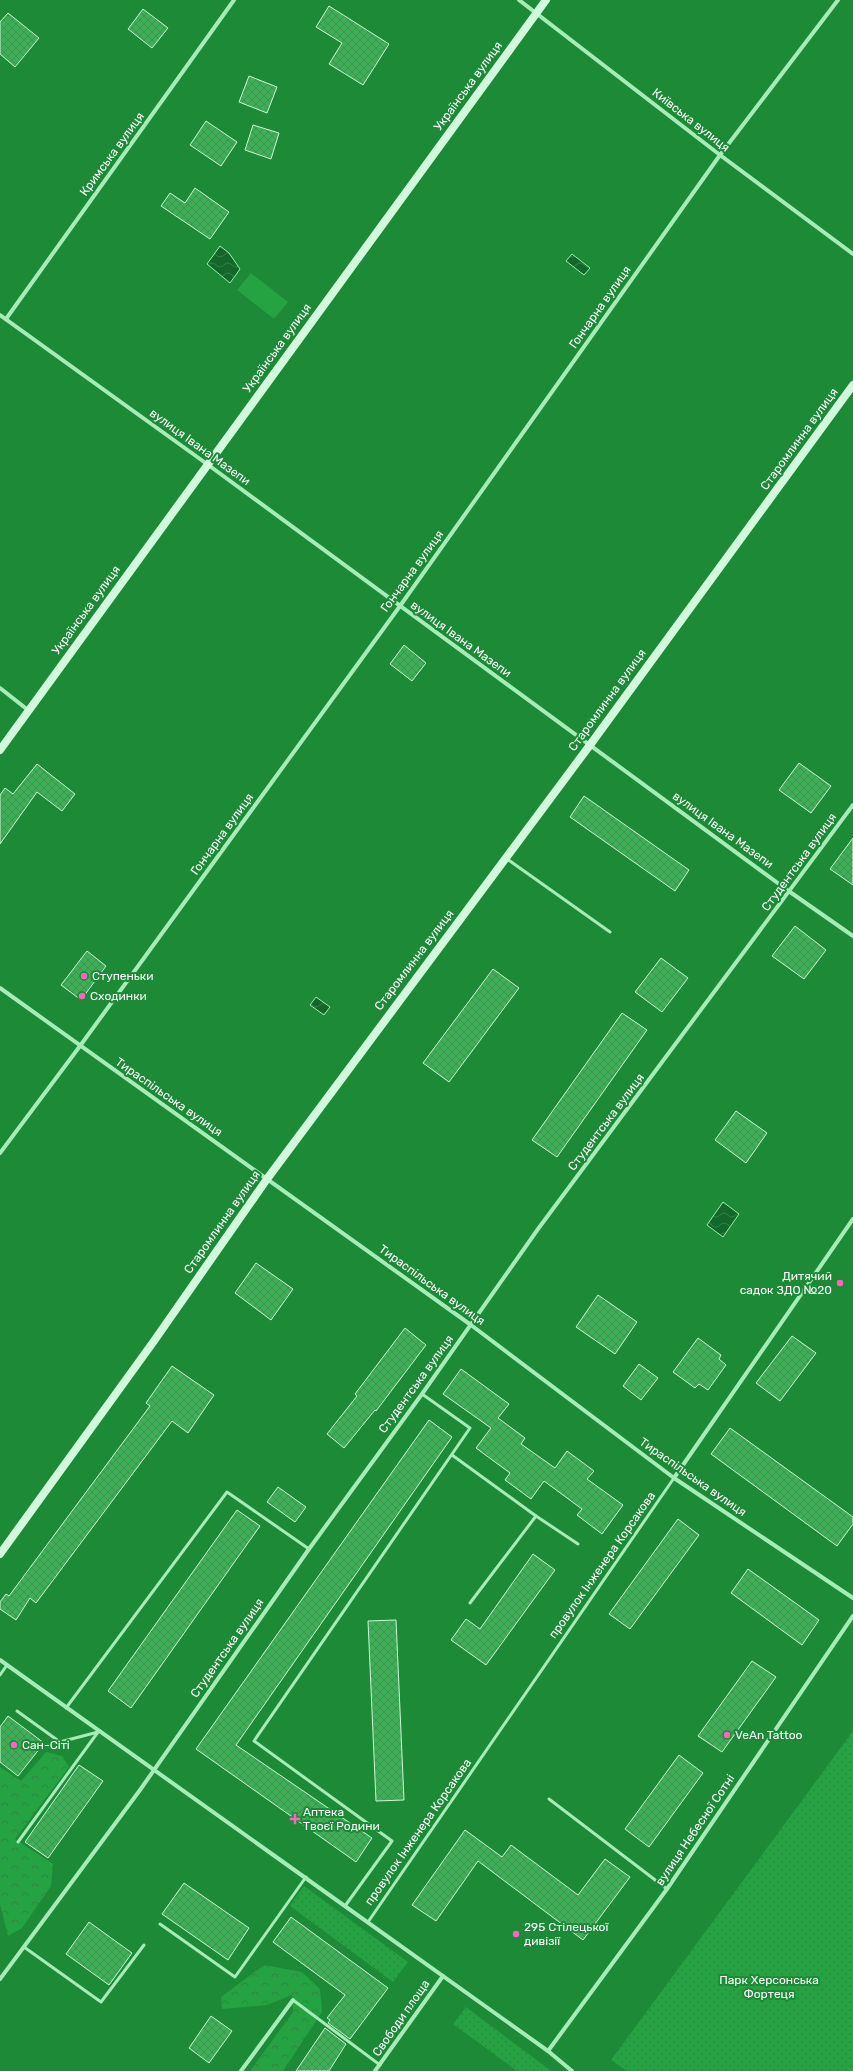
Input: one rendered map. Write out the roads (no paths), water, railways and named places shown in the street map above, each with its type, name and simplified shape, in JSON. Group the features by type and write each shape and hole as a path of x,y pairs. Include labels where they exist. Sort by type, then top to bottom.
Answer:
{"street":[{"name":"Кримська вулиця","path":"6,319 234,0"},
{"name":"Київська вулиця","path":"519,0 720,155 853,254"},
{"name":"Українська вулиця","path":"0,750 546,0"},
{"name":"Гончарна вулиця","path":"0,1153 80,1046 400,606 720,155 838,0"},
{"name":"вулиця Івана Мазепи","path":"0,315 207,464 790,892 853,936"},
{"name":"Старомлинна вулиця","path":"0,1554 154,1341 267,1178 590,745 853,385"},
{"path":"0,688 28,710"},
{"name":"Студентська вулиця","path":"0,1978 154,1770 309,1549 422,1394 543,1223 790,892 853,805"},
{"name":"Тираспільська вулиця","path":"0,988 471,1325 674,1478 853,1598"},
{"name":"провулок Інженера Корсакова","path":"674,1478 853,1219"},
{"name":"вулиця Небесної Сотні","path":"548,2052 667,1889 853,1616"},
{"path":"0,1660 98,1732 306,1877 548,2052 572,2071"},
{"name":"Свободи площа","path":"375,2071 443,1976"},
{"path":"241,2071 293,2000"}],"lane":[{"path":"505,858 610,932"},
{"path":"345,1906 392,1841 254,1741 470,1428 422,1394"},
{"path":"452,1454 536,1516 578,1544"},
{"name":"провулок Інженера Корсакова","path":"368,1922 674,1478"},
{"path":"66,1708 227,1492 309,1549"},
{"path":"470,1603 536,1516"},
{"path":"0,1675 7,1665"},
{"path":"17,1711 60,1742 98,1732"},
{"path":"18,1842 98,1732"},
{"path":"549,1800 667,1889"},
{"path":"160,1924 235,1976 306,1877"},
{"path":"24,1947 101,2002 144,1945"},
{"path":"293,2000 380,2064"}],"water":[{"path":"220,246 229,253 240,269 230,283 207,264"},
{"path":"572,254 590,268 584,275 566,261"},
{"path":"316,997 330,1007 324,1015 310,1005"},
{"path":"723,1202 739,1214 723,1237 707,1225"}],"place":[{"name":"Ступеньки","path":"84,976"},
{"name":"Сходинки","path":"82,996"},
{"name":"Дитячий садок ЗДО №20","path":"840,1283"},
{"name":"VeAn Tattoo","path":"727,1735"},
{"name":"Сан-Сіті","path":"14,1745"},
{"name":"Аптека Твоєї Родини","path":"295,1819"},
{"name":"295 Стілецької дивізії","path":"516,1934"}],"park label":[{"name":"Парк Херсонська Фортеця","path":"769,1987"}]}
